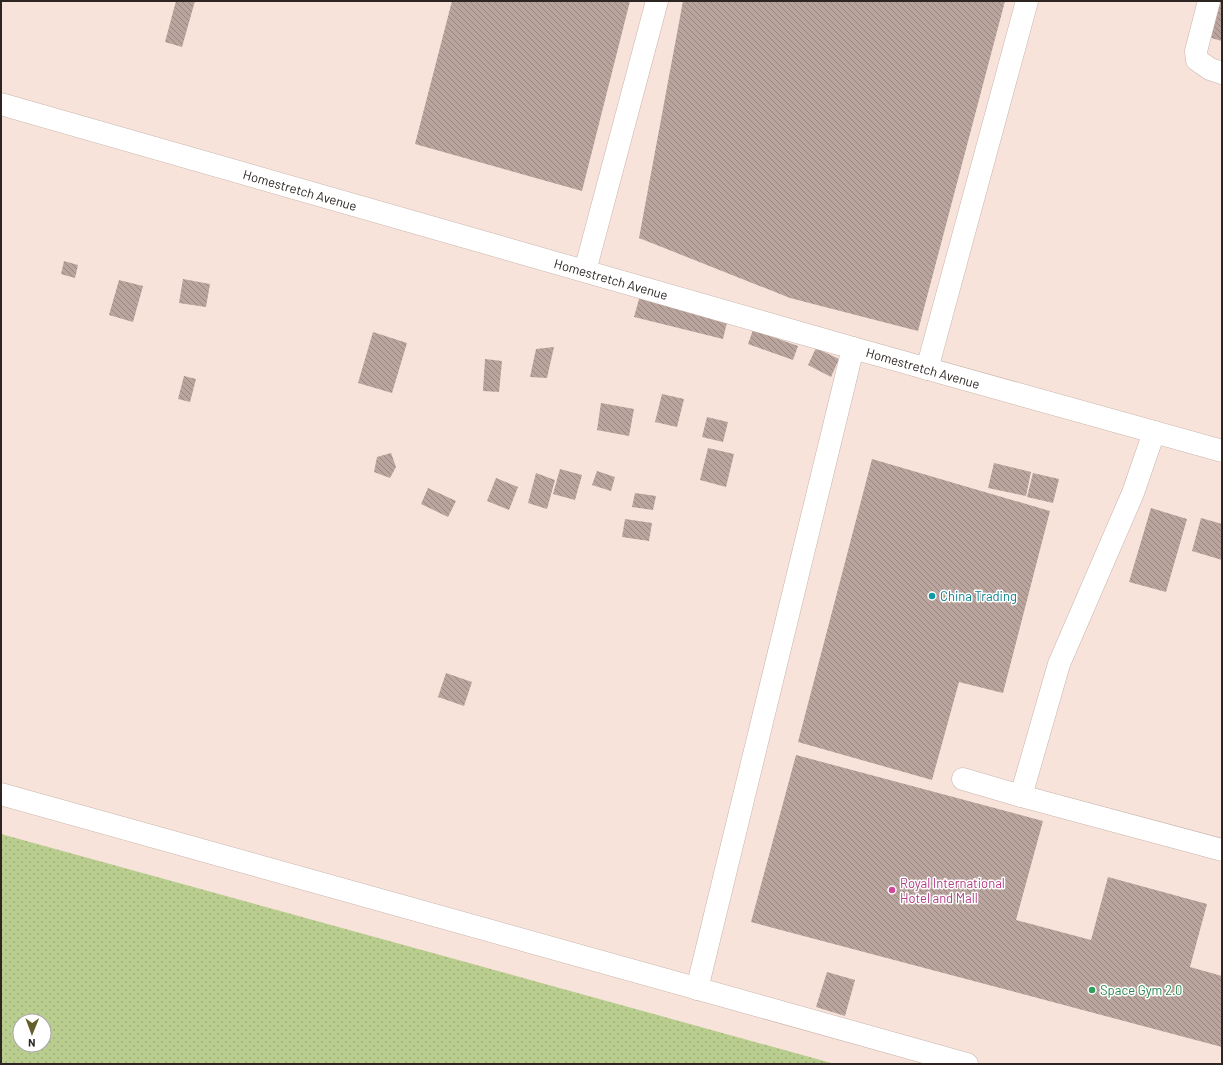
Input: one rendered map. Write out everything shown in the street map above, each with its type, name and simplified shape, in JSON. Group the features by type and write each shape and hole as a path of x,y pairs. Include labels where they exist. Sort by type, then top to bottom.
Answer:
{"street":[{"path":"585,271 657,1"},
{"path":"927,369 1027,1"},
{"path":"1209,1 1196,51 1197,60 1210,69 1222,73"},
{"name":"Homestretch Avenue","path":"1,104 853,348 1222,451"},
{"path":"697,989 853,348"},
{"path":"1021,796 1060,664 1133,493 1154,432"},
{"path":"963,779 1222,850"},
{"path":"1,794 967,1064"}],"green space":[{"path":"1,834 835,1064 1,1064"}],"building":[{"path":"176,1 195,1 182,47 165,42"},
{"path":"452,1 630,1 582,191 415,144"},
{"path":"683,1 1005,1 918,331 790,298 639,238"},
{"path":"1213,1 1222,1 1222,41 1204,36"},
{"path":"64,261 78,265 75,278 61,274"},
{"path":"183,279 210,284 206,307 179,303"},
{"path":"119,280 143,286 133,322 109,315"},
{"path":"641,292 729,314 723,339 634,317"},
{"path":"753,330 798,346 793,360 748,344"},
{"path":"373,332 407,343 392,393 358,383"},
{"path":"554,347 547,378 530,377 536,349"},
{"path":"816,348 839,359 831,377 808,365"},
{"path":"485,359 502,361 499,392 483,391"},
{"path":"184,376 196,379 190,402 178,399"},
{"path":"662,394 684,399 677,427 655,422"},
{"path":"601,403 634,409 629,436 597,430"},
{"path":"707,417 728,422 723,442 702,437"},
{"path":"708,448 734,454 726,487 700,480"},
{"path":"391,453 396,467 390,478 374,472 377,457"},
{"name":"China Trading","path":"872,459 1050,511 1003,693 959,682 932,780 798,742"},
{"path":"994,463 1031,472 1026,496 988,488"},
{"path":"560,469 582,475 575,500 553,494"},
{"path":"597,471 615,477 611,491 592,485"},
{"path":"536,473 555,480 547,509 528,503"},
{"path":"1033,473 1059,479 1053,503 1027,497"},
{"path":"496,478 518,487 509,510 487,501"},
{"path":"428,488 456,501 448,517 421,504"},
{"path":"635,493 656,496 653,510 632,507"},
{"path":"1151,508 1187,519 1166,592 1129,582"},
{"path":"1201,518 1222,524 1222,560 1192,551"},
{"path":"625,519 652,523 649,541 622,537"},
{"path":"446,673 472,682 464,706 438,697"},
{"name":"Royal International Hotel and Mall","path":"796,755 1043,821 1016,920 1091,940 1108,877 1207,904 1190,967 1222,976 1222,1047 751,922"},
{"path":"827,972 855,980 845,1016 816,1007"}],"place":[{"name":"China Trading","path":"932,596"},
{"name":"Royal International Hotel and Mall","path":"892,890"},
{"name":"Space Gym 2.0","path":"1092,990"}]}
